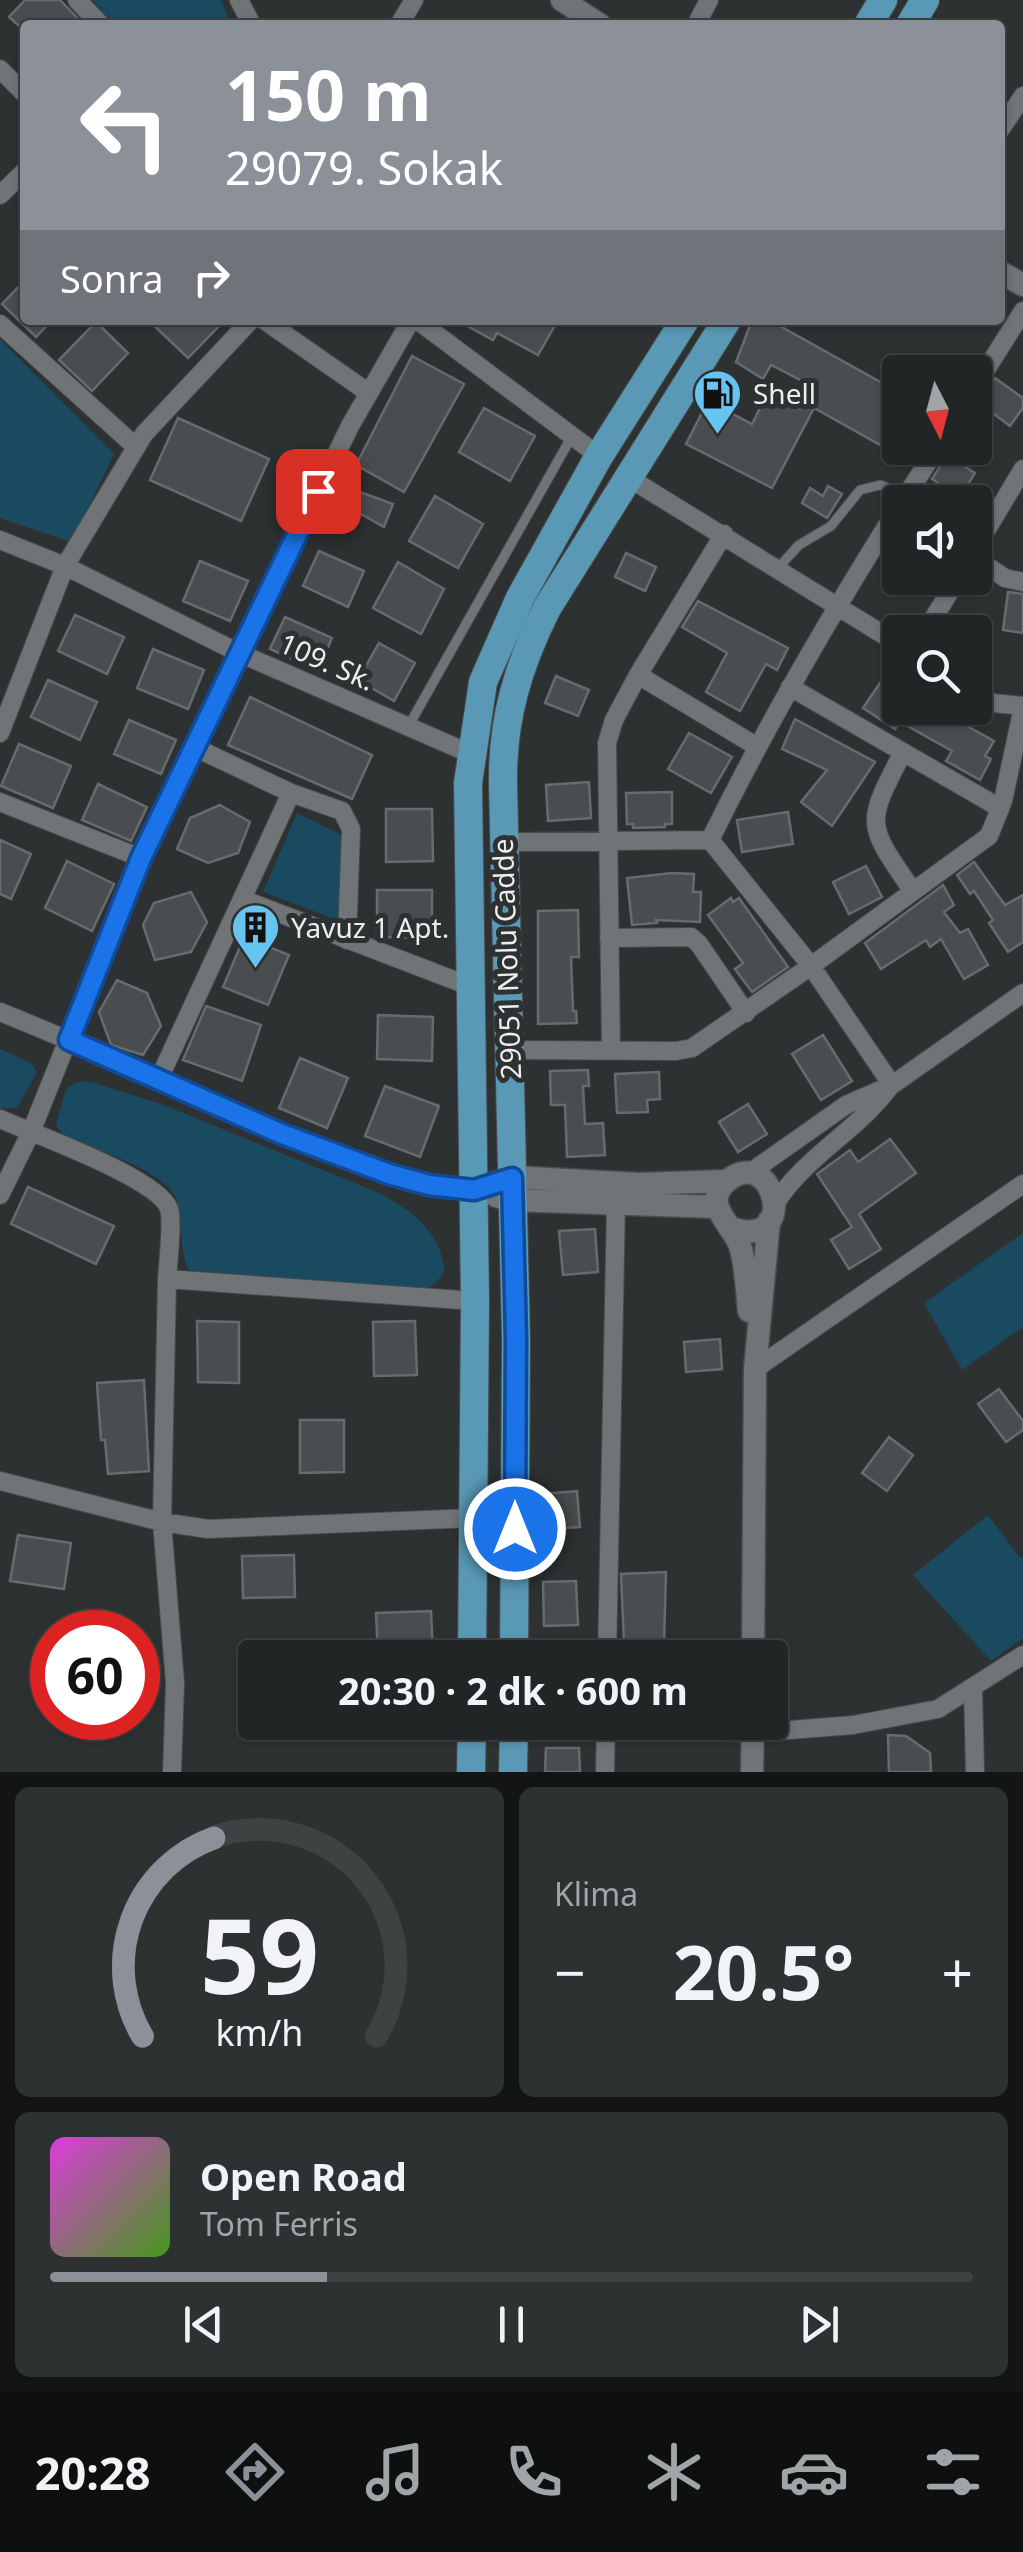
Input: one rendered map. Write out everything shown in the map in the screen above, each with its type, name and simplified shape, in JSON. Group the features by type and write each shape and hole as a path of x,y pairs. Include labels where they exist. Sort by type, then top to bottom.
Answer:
{"main road":[{"name":"29051 Nolu Cadde","path":"472,1640 475,1301 468,844 471,754 484,682 520,598 599,456 682,325"},
{"name":"29051 Nolu Cadde","path":"514,1640 516,1338 502,748 516,678 547,608 724,325"},
{"path":"471,1772 472,1740"},
{"path":"513,1772 514,1740"}],"street":[{"path":"78,0 96,20"},
{"path":"562,0 586,20"},
{"path":"0,69 20,89"},
{"path":"1011,122 1023,96"},
{"path":"0,195 20,176"},
{"path":"992,360 1023,311"},
{"path":"0,324 136,447"},
{"path":"0,733 65,566 136,447 246,325"},
{"path":"271,325 369,393"},
{"path":"0,1195 31,1132 141,858 369,393 411,325"},
{"path":"421,325 599,456"},
{"path":"992,520 1023,468"},
{"path":"629,478 882,634"},
{"path":"611,1050 607,744 614,720 638,675 724,534"},
{"path":"710,840 756,746 882,534"},
{"name":"109. Sk.","path":"0,540 65,566 239,654 471,754"},
{"path":"992,569 1005,578 1023,582"},
{"path":"638,675 756,746"},
{"path":"790,687 1000,808"},
{"path":"511,1050 692,1048 811,966 988,836 1000,808 1023,706 992,702"},
{"path":"194,747 291,793 342,811 351,829 347,940"},
{"path":"903,752 873,817 878,842 912,890"},
{"path":"158,1081 291,793"},
{"path":"0,802 141,858"},
{"path":"504,842 710,840"},
{"path":"710,840 811,966 892,1085"},
{"path":"242,899 472,988"},
{"path":"608,938 691,937 746,1012"},
{"path":"755,1370 741,1248 734,1229 720,1216 717,1198 737,1178 846,1105 892,1085 1023,994"},
{"path":"0,1012 282,1134 429,1185 474,1190 763,1179 770,1186 772,1213 755,1370 753,1640"},
{"path":"734,1229 752,1232 772,1213 788,1182 874,1109 892,1085"},
{"path":"0,1119 147,1184 170,1210 162,1522 176,1683 172,1772"},
{"path":"755,1370 1023,1184"},
{"path":"512,1189 616,1202 717,1207"},
{"path":"607,1640 616,1202"},
{"path":"167,1279 475,1301"},
{"path":"0,1480 162,1522 208,1529 473,1518"},
{"path":"788,1727 853,1725 938,1709 1023,1654"},
{"path":"973,1688 975,1772"},
{"path":"605,1772 606,1740"},
{"path":"752,1772 753,1740"}],"lane":[{"path":"408,727 572,436"},
{"path":"778,568 799,545 831,526 860,490 882,486"}],"shaded area":[{"path":"92,0 221,0 229,20 110,20"},
{"path":"0,339 114,454 72,542 0,518"},
{"path":"297,813 341,835 340,921 263,892"},
{"path":"0,1049 31,1063 37,1072 18,1107 0,1109"},
{"path":"77,1082 91,1082 161,1104 379,1193 422,1223 437,1244 445,1270 436,1283 424,1290 192,1276 184,1257 179,1211 171,1190 128,1162 65,1137 56,1125 66,1089"},
{"path":"1023,1233 1023,1327 962,1370 924,1303"},
{"path":"988,1515 1020,1558 1023,1556 1023,1638 991,1661 913,1575"}],"building":[{"path":"25,0 60,0 79,20 20,20 18,25 9,17"},
{"path":"20,285 20,321 2,304"},
{"path":"24,325 47,325 36,337"},
{"path":"93,325 99,325 128,353 92,391 59,360"},
{"path":"153,325 220,325 188,358"},
{"path":"465,325 555,325 538,355 497,333 493,340"},
{"path":"750,325 778,325 882,383 882,446 814,408 772,488 686,444 708,401 752,424 768,392 799,408 812,386 771,365 763,379 736,362"},
{"path":"412,356 464,384 404,492 356,465"},
{"path":"995,378 1023,398 1023,408 1010,426 992,413"},
{"path":"484,408 535,436 510,481 459,452"},
{"path":"178,418 269,459 241,521 150,480"},
{"path":"941,465 962,465 975,473 968,485 937,485 932,479"},
{"path":"828,486 842,494 827,518 802,503 810,488 823,496"},
{"path":"349,488 393,504 384,527 343,504"},
{"path":"435,496 483,524 458,568 409,541"},
{"path":"319,551 364,571 348,607 303,586"},
{"path":"626,553 656,567 645,591 615,577"},
{"path":"200,561 248,581 230,621 183,601"},
{"path":"398,562 444,589 421,634 373,608"},
{"path":"1008,592 1023,594 1023,633 1003,630"},
{"path":"698,601 788,648 777,670 766,664 740,711 706,692 727,653 682,627"},
{"path":"75,615 124,637 107,674 58,651"},
{"path":"285,617 332,638 318,671 270,649"},
{"path":"379,643 415,663 394,701 358,680"},
{"path":"153,649 204,670 188,709 137,688"},
{"path":"556,676 589,690 578,716 545,703"},
{"path":"48,680 97,702 80,740 31,717"},
{"path":"882,680 882,720 863,708"},
{"path":"250,697 372,755 352,799 228,745"},
{"path":"795,719 875,762 832,826 801,802 827,770 782,749"},
{"path":"129,720 176,740 161,774 114,754"},
{"path":"905,725 965,725 994,741 985,756 991,759 980,780 946,761 952,751"},
{"path":"689,733 732,757 711,793 668,769"},
{"path":"19,744 71,766 53,808 1,786"},
{"path":"589,782 591,818 548,821 546,785"},
{"path":"98,784 147,807 131,841 82,820"},
{"path":"672,792 672,824 633,828 633,824 627,824 626,793"},
{"path":"220,805 250,822 238,853 208,863 177,849 190,818"},
{"path":"386,809 432,809 433,861 386,862"},
{"path":"788,812 793,844 742,852 737,820"},
{"path":"0,840 31,854 11,899 0,894"},
{"path":"67,861 114,884 92,931 45,908"},
{"path":"974,862 1005,905 1023,895 1023,942 1008,952 974,891 970,894 957,875"},
{"path":"866,866 882,897 849,914 833,882"},
{"path":"694,874 693,892 701,892 700,922 656,920 657,923 632,925 627,878"},
{"path":"943,885 954,905 944,912 960,933 968,929 988,965 964,979 941,939 930,947 926,940 881,969 865,943"},
{"path":"377,890 432,890 432,938 377,937"},
{"path":"191,892 207,922 191,952 155,960 143,925 154,903"},
{"path":"731,898 733,902 739,898 788,967 752,992 735,969 743,963 708,915"},
{"path":"578,910 579,957 571,957 577,1023 538,1024 538,911"},
{"name":"Yavuz 1 Apt.","path":"244,937 289,955 268,1005 223,987"},
{"path":"117,980 147,993 161,1026 143,1055 111,1045 99,1012"},
{"path":"206,1006 261,1025 242,1081 183,1060"},
{"path":"378,1015 433,1017 432,1061 377,1059"},
{"path":"823,1035 852,1081 821,1100 792,1054"},
{"path":"300,1058 348,1078 327,1128 279,1108"},
{"path":"588,1070 589,1086 583,1086 585,1124 603,1123 605,1155 567,1157 565,1105 551,1105 550,1071"},
{"path":"659,1072 660,1099 647,1100 648,1112 617,1113 615,1074"},
{"path":"385,1086 439,1106 420,1157 365,1136"},
{"path":"748,1104 767,1134 738,1152 719,1122"},
{"path":"890,1139 916,1173 859,1214 881,1249 849,1269 831,1240 852,1227 817,1174 850,1150 858,1162"},
{"path":"28,1187 114,1226 96,1264 11,1224"},
{"path":"595,1229 598,1272 563,1275 559,1231"},
{"path":"197,1321 239,1322 239,1383 198,1382"},
{"path":"415,1321 417,1375 374,1376 373,1322"},
{"path":"720,1339 722,1369 686,1372 684,1342"},
{"path":"144,1380 149,1471 108,1474 97,1383"},
{"path":"999,1389 1023,1421 1023,1430 1006,1442 978,1404"},
{"path":"300,1420 344,1420 344,1472 300,1473"},
{"path":"889,1437 913,1455 887,1491 862,1473"},
{"path":"577,1491 580,1527 544,1529 541,1494"},
{"path":"18,1535 71,1543 64,1589 10,1581"},
{"path":"294,1555 295,1597 243,1598 242,1556"},
{"path":"666,1572 664,1640 624,1640 621,1574"},
{"path":"576,1581 578,1625 544,1626 543,1582"},
{"path":"431,1611 432,1640 377,1640 376,1613"},
{"path":"888,1735 906,1736 930,1753 931,1772 889,1772"},
{"path":"546,1748 579,1748 580,1772 545,1772"}],"place":[{"name":"Shell","path":"718,436"},
{"name":"Yavuz 1 Apt.","path":"256,970"}],"route":[{"path":"318,491 141,858 69,1040 282,1134 389,1174 429,1185 474,1190 512,1178 515,1529"}]}
